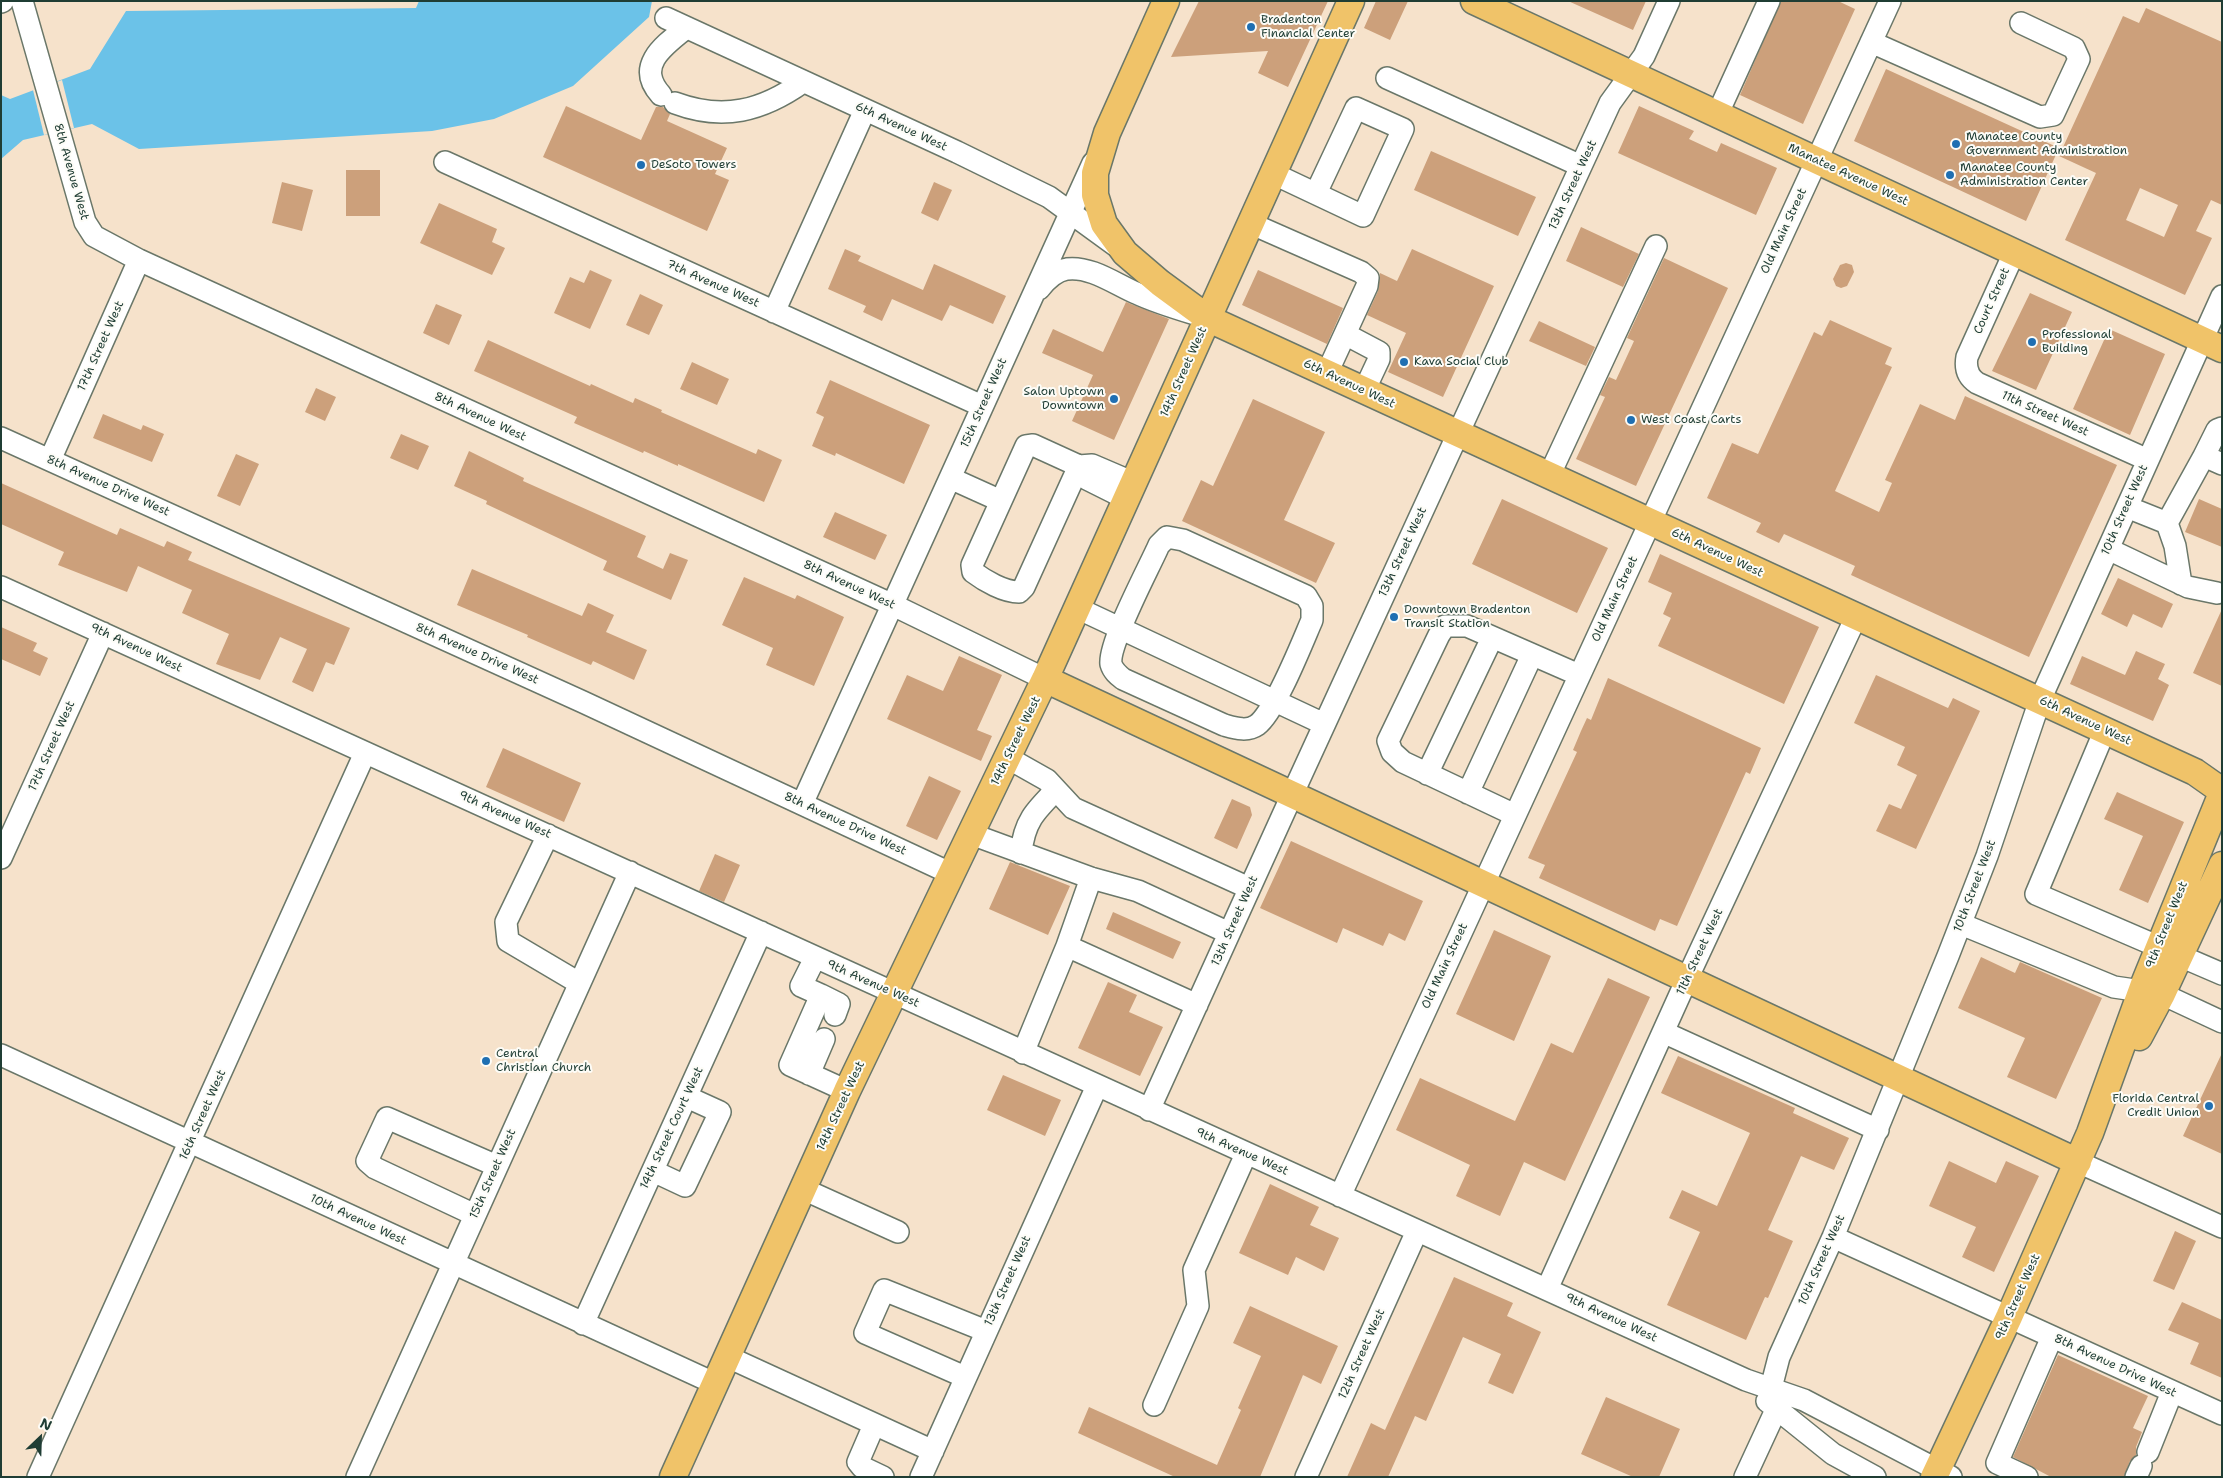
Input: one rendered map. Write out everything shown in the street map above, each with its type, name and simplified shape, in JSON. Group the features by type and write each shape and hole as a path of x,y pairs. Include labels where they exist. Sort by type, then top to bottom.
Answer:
{"main road":[{"name":"15th Street West","path":"1107,133 1166,1"},
{"name":"14th Street West","path":"673,1477 847,1091 1045,679 1252,224 1351,1"},
{"name":"Manatee Avenue West","path":"1474,1 2212,344"},
{"name":"6th Avenue West","path":"1107,133 1095,173 1095,196 1104,224 1126,252 1160,283 1209,319 2105,730 2194,772 2222,792"},
{"path":"1045,679 2078,1162"},
{"name":"9th Street West","path":"1941,1474 2169,951 2222,792"},
{"name":"9th Street West","path":"2169,951 2222,865"}],"street":[{"name":"8th Avenue West","path":"22,1 88,229 103,241 139,260 893,605 1045,679"},
{"name":"13th Street West","path":"1149,1110 1324,724 1610,103 1644,56 1669,1"},
{"path":"1718,113 1769,1"},
{"name":"Old Main Street","path":"1340,1196 1890,1"},
{"name":"6th Avenue West","path":"666,18 1049,197 1070,214 1126,252"},
{"path":"1871,42 2040,117 2053,115 2079,59 2074,48 2021,23"},
{"path":"686,28 659,50 651,68 651,79 668,99 692,109 711,113 739,111 767,104 803,82"},
{"path":"1387,78 1581,166"},
{"path":"1274,174 1363,216 1403,129 1356,108 1316,193"},
{"path":"774,312 865,110"},
{"name":"15th Street West","path":"802,804 1107,133"},
{"name":"7th Avenue West","path":"445,162 982,406"},
{"path":"1252,224 1361,272 1368,278 1367,286 1327,373"},
{"path":"1549,476 1656,246"},
{"name":"Court Street","path":"1970,350 2014,253"},
{"name":"17th Street West","path":"50,460 139,260"},
{"name":"6th Avenue West","path":"1030,299 1044,282 1056,272 1066,269 1077,269 1094,273 1156,302 1209,319"},
{"name":"10th Street West","path":"1776,1410 1770,1388 1778,1356 1833,1237 1899,1078 1987,856 2040,700 2148,460 2212,344 2222,296"},
{"path":"1344,334 1379,352 1379,359 1364,391"},
{"name":"11th Street West","path":"1970,350 1966,369 1977,383 2148,460"},
{"path":"2167,524 2213,460 2217,430 2222,428"},
{"name":"8th Avenue Drive West","path":"1,438 952,874"},
{"path":"1079,466 1024,587 1019,592 1011,592 973,572 972,565 1026,446 1033,445 1079,466 1092,465 1131,491"},
{"path":"950,478 1001,501"},
{"path":"2127,507 2167,524 2175,546 2181,584"},
{"path":"1167,538 1182,540 1306,596 1312,606 1312,620 1275,701 1258,724 1240,730 1224,725 1123,679 1111,665 1112,653 1121,628 1159,545 1167,538"},
{"path":"2108,550 2181,584 2217,593"},
{"name":"9th Avenue West","path":"1,586 365,753 548,834 1023,1053 1746,1380"},
{"path":"1077,608 1324,724"},
{"name":"11th Street West","path":"1548,1289 1687,979 1856,617"},
{"path":"1515,815 1404,762 1392,752 1388,741 1395,725 1445,626 1467,626 1579,675"},
{"name":"17th Street West","path":"1,858 103,633"},
{"path":"1427,774 1492,638"},
{"path":"1468,793 1532,655"},
{"path":"2105,730 2036,894 2222,974"},
{"name":"16th Street West","path":"38,1477 191,1142 365,753"},
{"path":"1008,758 1047,780 1073,808 1250,888"},
{"path":"1021,853 1022,839 1027,824 1036,810 1056,790"},
{"path":"548,834 506,922 506,934 508,941 579,983"},
{"path":"971,834 1091,878 1138,891 1229,933"},
{"name":"15th Street West","path":"357,1477 630,872"},
{"path":"1023,1053 1067,946 1091,878"},
{"path":"1960,924 2114,987 2151,994 2222,1022"},
{"name":"14th Street Court West","path":"583,1324 761,932"},
{"path":"1067,946 1197,1005"},
{"path":"815,958 802,986 840,1004 835,1015"},
{"path":"821,995 790,1065 847,1091"},
{"path":"1663,1032 1878,1130"},
{"path":"809,1074 824,1039"},
{"name":"10th Avenue West","path":"1,1056 716,1384"},
{"name":"13th Street West","path":"921,1477 1097,1086"},
{"path":"652,1171 685,1186 720,1112 687,1097"},
{"path":"475,1215 375,1168 367,1161 381,1128 387,1118 497,1166"},
{"path":"1154,1405 1198,1306 1194,1270 1246,1154"},
{"path":"2078,1162 2222,1227"},
{"path":"803,1189 898,1232"},
{"name":"12th Street West","path":"1306,1477 1417,1231"},
{"name":"8th Avenue Drive West","path":"1833,1237 2222,1414"},
{"path":"966,1377 865,1333 884,1290 986,1331"},
{"path":"2027,1477 1996,1463 2052,1337"},
{"path":"728,1357 933,1451"},
{"path":"1746,1380 1804,1400 1941,1474"},
{"path":"1746,1380 1776,1410 1833,1454 1875,1477"},
{"path":"2145,1457 2172,1392"},
{"path":"1745,1477 1776,1410"},
{"path":"874,1424 858,1462 862,1467 883,1477"}],"water":[{"path":"419,1 652,1 649,17 573,86 494,119 432,131 139,149 92,124 23,140 1,159 1,95 10,99 90,69 126,11 416,8"}],"pier":[{"path":"62,80 74,128 44,135 33,90"}],"building":[{"name":"Bradenton Financial Center","path":"1199,1 1328,1 1288,87 1258,73 1268,51 1171,57"},
{"path":"1376,1 1408,1 1390,40 1364,28"},
{"path":"1568,1 1646,1 1633,30"},
{"path":"1781,1 1838,1 1855,9 1803,124 1740,95"},
{"path":"2146,8 2222,42 2222,205 2211,200 2196,231 2212,238 2185,295 2065,240 2096,173 2059,156 2123,16 2139,23","holes":["2140,188 2178,205 2164,237 2126,220"]},
{"name":"Manatee County Government Administration","path":"1886,69 2059,148 2026,221 1854,141"},
{"name":"DeSoto Towers","path":"566,106 641,140 656,107 663,107 670,114 667,121 727,148 715,174 729,180 707,231 543,157"},
{"path":"1639,106 1694,131 1689,139 1717,152 1721,143 1777,168 1756,215 1618,153"},
{"path":"1431,151 1536,197 1518,236 1414,190"},
{"path":"346,170 380,170 380,216 346,216"},
{"path":"282,182 313,190 302,231 272,223"},
{"path":"934,182 952,190 938,221 921,213"},
{"path":"439,203 497,229 492,242 505,248 492,275 420,243"},
{"path":"1581,227 1639,254 1623,287 1566,261"},
{"path":"845,249 861,256 858,261 923,290 934,264 1006,296 993,324 950,305 942,321 892,299 882,321 863,312 866,306 828,289"},
{"path":"1412,249 1494,286 1443,397 1388,372 1406,333 1367,315 1378,291 1380,273 1397,281"},
{"path":"1664,258 1728,288 1636,486 1576,459 1605,397 1600,395 1609,377 1616,380 1634,341 1627,338"},
{"path":"1846,263 1852,265 1854,272 1847,286 1841,288 1836,286 1833,279 1840,265"},
{"path":"590,270 612,280 590,329 554,313 570,277 584,283"},
{"path":"1258,270 1343,308 1327,344 1242,305"},
{"name":"Professional Building","path":"2030,293 2072,312 2036,390 1992,371"},
{"path":"640,294 663,305 649,335 626,325"},
{"path":"1126,302 1169,319 1114,440 1072,421 1093,375 1042,353 1053,329 1103,352"},
{"path":"436,304 462,315 449,345 423,333"},
{"path":"1830,320 1892,348 1885,364 1892,367 1835,491 1879,512 1892,483 1885,480 1920,404 1955,420 1965,396 2117,465 2029,657 1851,575 1855,566 1784,534 1779,543 1756,532 1761,523 1707,498 1732,443 1758,454 1814,332 1822,336"},
{"path":"1539,321 1595,347 1586,366 1529,341"},
{"path":"2109,329 2165,354 2130,435 2073,409"},
{"path":"488,340 590,386 591,384 633,403 635,398 662,410 661,412 756,454 758,449 782,460 764,502 678,464 678,466 644,451 643,453 574,423 577,417 474,371"},
{"path":"692,362 729,379 717,405 680,389"},
{"path":"830,380 930,425 904,484 836,453 835,456 812,446 824,417 816,413"},
{"path":"316,388 336,397 325,421 305,412"},
{"path":"1253,399 1325,432 1284,520 1335,543 1316,583 1182,521 1201,480 1213,486"},
{"path":"103,414 141,430 143,425 164,434 152,462 93,438"},
{"path":"401,434 429,446 418,470 390,458"},
{"path":"469,451 524,478 523,481 646,536 637,557 663,569 670,553 688,560 671,600 603,570 607,561 486,504 487,501 454,486"},
{"path":"236,454 259,464 240,506 217,496"},
{"path":"1,483 117,535 120,528 164,547 167,541 192,552 188,560 350,628 334,665 326,662 313,692 292,682 307,649 280,637 260,680 216,664 229,634 182,613 192,590 138,566 127,592 58,565 64,552 1,524"},
{"path":"1502,499 1608,548 1577,613 1472,564"},
{"path":"2199,499 2222,509 2222,547 2185,532"},
{"path":"835,512 887,535 875,560 823,537"},
{"path":"1660,554 1819,627 1784,704 1658,646 1671,618 1663,614 1672,593 1648,582"},
{"path":"472,569 582,616 588,603 614,615 606,632 647,650 634,680 593,661 591,665 527,637 528,635 457,605"},
{"path":"744,577 795,599 797,595 844,617 814,686 766,665 773,648 722,625"},
{"path":"2118,578 2173,604 2162,628 2133,614 2127,627 2101,614"},
{"path":"2222,609 2222,686 2193,673"},
{"path":"1,627 37,643 33,651 48,658 40,676 1,659"},
{"path":"2136,651 2165,664 2158,679 2169,685 2153,721 2070,684 2082,656 2125,675"},
{"path":"959,656 1002,675 977,730 992,736 981,761 887,719 907,675 943,691"},
{"path":"1876,675 1948,708 1953,698 1980,711 1916,849 1876,831 1889,804 1901,809 1917,775 1897,765 1905,747 1854,723"},
{"path":"1608,678 1761,748 1750,774 1746,772 1677,926 1660,919 1655,931 1539,878 1545,865 1528,858 1577,752 1573,750 1581,731 1587,718 1591,720"},
{"path":"503,748 581,783 564,822 486,787"},
{"path":"929,776 961,791 937,840 906,826"},
{"path":"2117,792 2184,822 2148,903 2119,890 2143,836 2104,819"},
{"path":"1232,799 1250,807 1252,815 1237,849 1214,838"},
{"path":"1291,841 1423,901 1405,941 1389,933 1383,946 1343,928 1337,943 1260,908"},
{"path":"715,854 740,865 724,902 699,891"},
{"path":"1010,862 1070,886 1048,935 989,909"},
{"path":"1113,912 1181,942 1173,959 1106,929"},
{"path":"1494,930 1551,956 1514,1041 1456,1014"},
{"path":"1981,957 2015,973 2020,962 2102,998 2056,1099 2007,1077 2025,1038 1958,1008"},
{"path":"1608,978 1650,997 1565,1181 1524,1162 1500,1216 1456,1196 1470,1165 1396,1130 1420,1078 1515,1121 1551,1043 1573,1053"},
{"path":"1108,982 1137,995 1129,1012 1163,1027 1140,1076 1078,1048"},
{"name":"Florida Central Credit Union","path":"2222,1053 2222,1154 2183,1136"},
{"path":"1678,1056 1795,1108 1793,1113 1849,1138 1834,1170 1801,1156 1768,1230 1793,1241 1768,1298 1765,1297 1746,1340 1667,1305 1700,1232 1669,1218 1682,1190 1717,1206 1750,1133 1661,1093"},
{"path":"1003,1075 1061,1100 1045,1136 987,1110"},
{"path":"1949,1161 1996,1183 2006,1161 2039,1176 1994,1272 1962,1257 1976,1227 1929,1206"},
{"path":"1270,1184 1319,1207 1310,1225 1339,1238 1324,1271 1296,1257 1288,1275 1239,1253"},
{"path":"2175,1231 2196,1241 2174,1290 2153,1281"},
{"path":"1454,1277 1513,1303 1507,1316 1541,1332 1513,1394 1488,1383 1501,1354 1463,1337 1426,1421 1415,1416 1388,1477 1347,1477 1371,1423 1385,1430"},
{"path":"2182,1302 2222,1320 2222,1378 2190,1364 2199,1343 2168,1330"},
{"path":"1250,1306 1338,1346 1321,1384 1303,1375 1260,1477 1175,1477 1078,1433 1089,1407 1217,1465 1241,1410 1238,1408 1261,1356 1233,1343"},
{"path":"2058,1355 2148,1396 2133,1428 2142,1432 2136,1447 2136,1455 2130,1461 2124,1477 2051,1477 2013,1457"},
{"path":"1606,1397 1680,1429 1659,1477 1633,1477 1581,1454"}],"place":[{"name":"Bradenton Financial Center","path":"1251,27"},
{"name":"Manatee County Government Administration","path":"1956,144"},
{"name":"DeSoto Towers","path":"641,165"},
{"name":"Manatee County Administration Center","path":"1950,175"},
{"name":"Professional Building","path":"2032,342"},
{"name":"Kava Social Club","path":"1404,362"},
{"name":"Salon Uptown Downtown","path":"1114,399"},
{"name":"West Coast Carts","path":"1631,420"},
{"name":"Downtown Bradenton Transit Station","path":"1394,617"},
{"name":"Central Christian Church","path":"486,1061"},
{"name":"Florida Central Credit Union","path":"2209,1106"}]}
